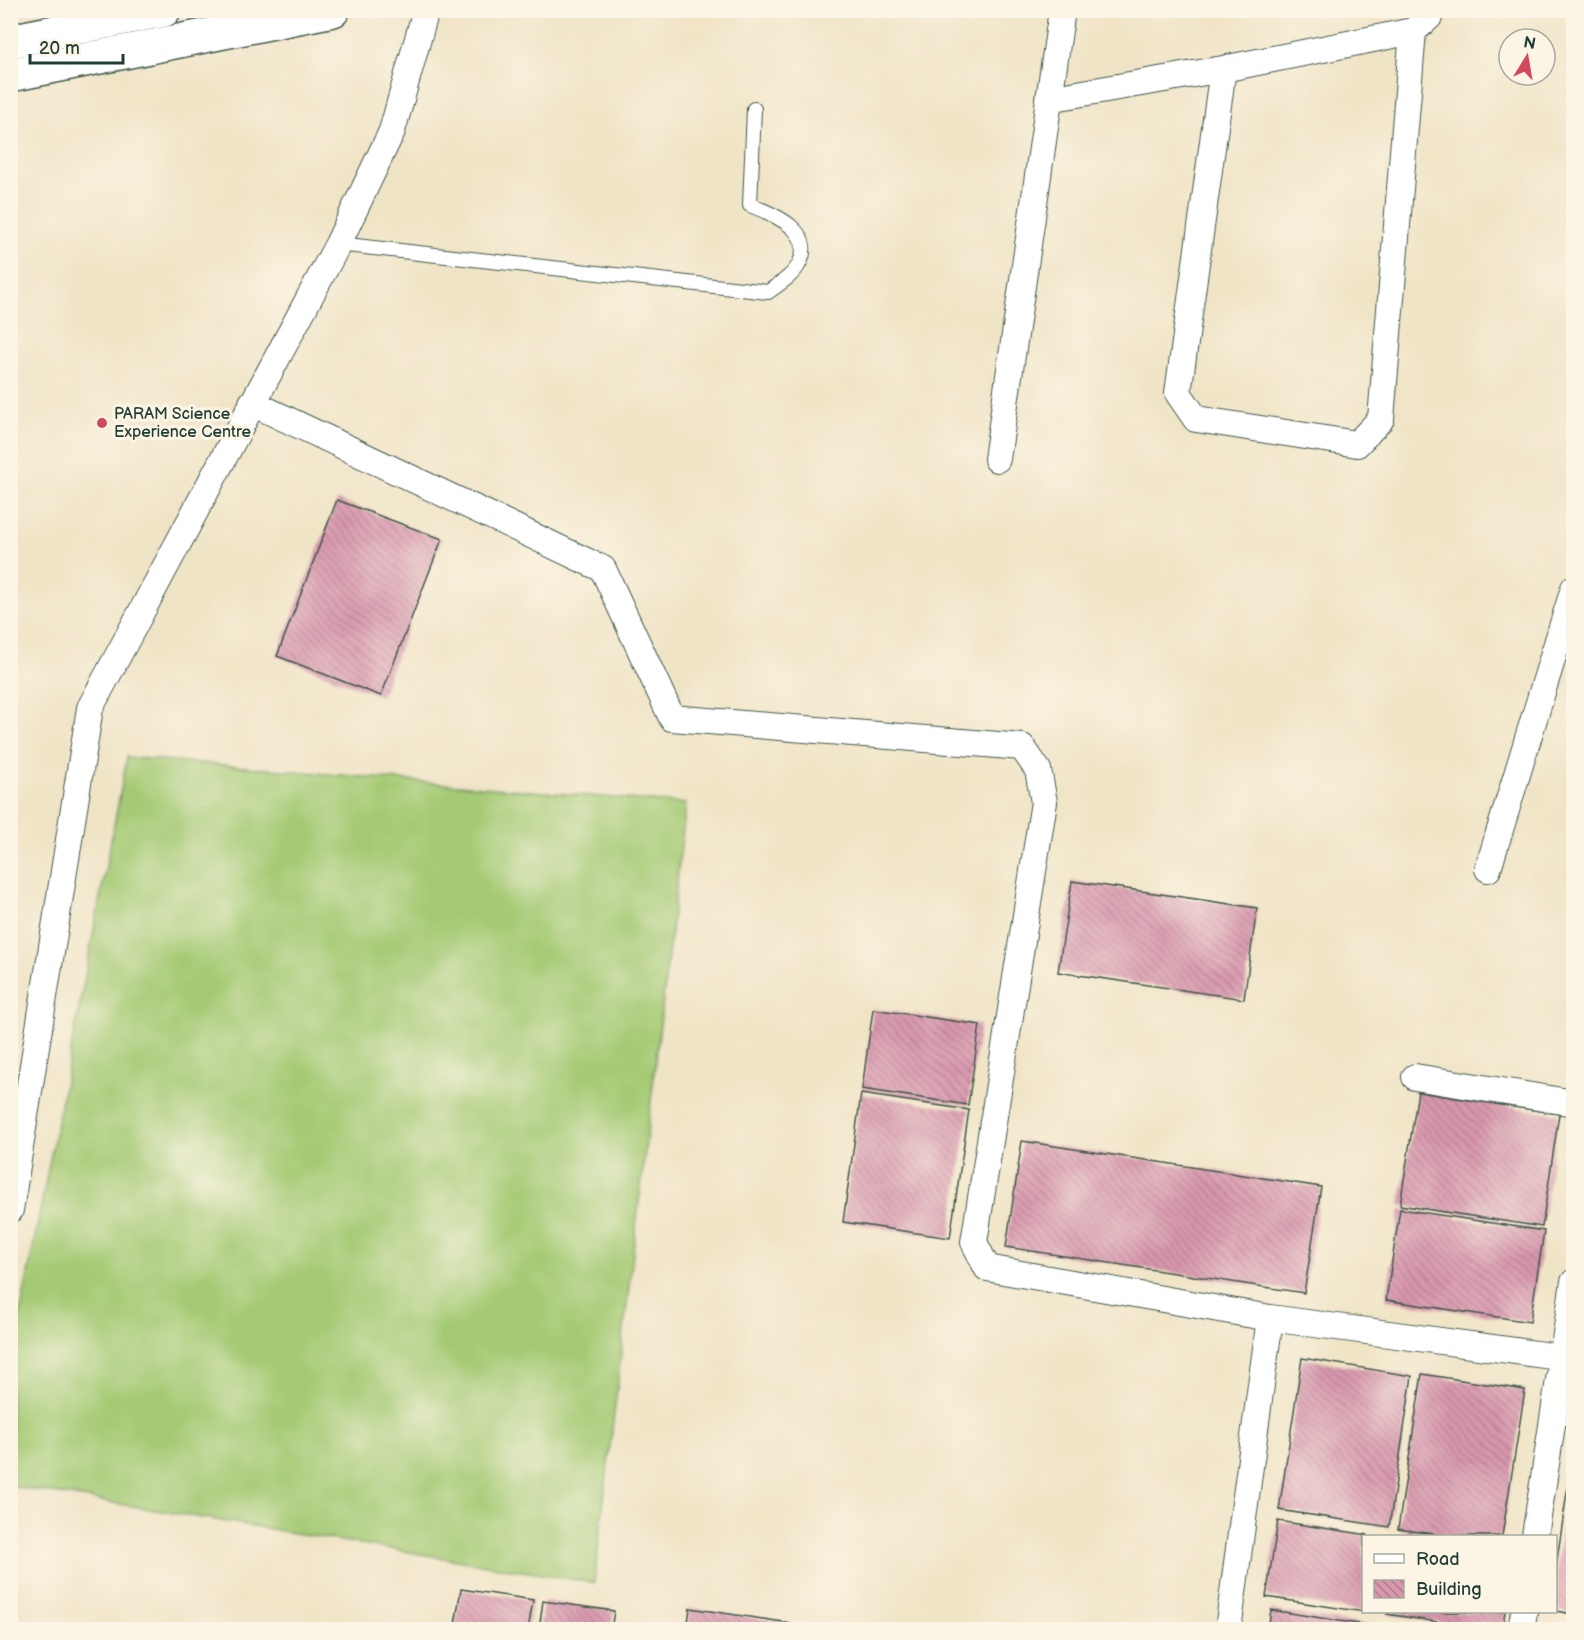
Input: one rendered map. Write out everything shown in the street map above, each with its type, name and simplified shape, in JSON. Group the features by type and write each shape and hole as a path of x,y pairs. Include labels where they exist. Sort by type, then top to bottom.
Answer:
{"main road":[{"path":"10,41 164,10"},
{"path":"10,75 333,10"}],"street":[{"path":"10,1210 90,708 338,244 392,131 426,10"},
{"path":"997,459 1062,10"},
{"path":"1048,99 1223,69 1413,31 1429,17 1432,10"},
{"path":"1223,69 1178,393 1196,419 1358,444 1381,419 1413,31"},
{"path":"252,403 603,569 672,718 1022,747 1038,770 1044,802 974,1242 987,1268 1270,1318 1568,1358"},
{"path":"1488,868 1574,588"},
{"path":"1415,1077 1574,1103"},
{"path":"1535,1535 1568,1358 1574,1282"},
{"path":"1228,1629 1270,1318"},
{"path":"1521,1629 1524,1613"}],"lane":[{"path":"338,244 768,292 788,278 800,263 803,244 795,227 750,205 754,109"}],"green space":[{"path":"127,757 686,804 594,1583 11,1486 11,1363"}],"building":[{"path":"337,500 442,539 381,696 277,656"},
{"path":"1072,881 1257,908 1244,999 1058,972"},
{"path":"873,1009 980,1025 968,1105 862,1089"},
{"path":"1418,1092 1559,1114 1542,1227 1400,1205"},
{"path":"861,1094 969,1110 950,1238 843,1222"},
{"path":"1022,1141 1321,1187 1304,1293 1006,1247"},
{"path":"1400,1209 1544,1231 1530,1322 1386,1300"},
{"path":"1302,1358 1412,1376 1389,1527 1279,1510"},
{"path":"1422,1374 1525,1390 1502,1535 1442,1535 1398,1529"},
{"path":"1572,1458 1574,1458 1574,1614 1557,1611 1557,1560"},
{"path":"1278,1521 1368,1535 1362,1535 1362,1612 1266,1597"},
{"path":"461,1589 533,1600 528,1630 454,1630"},
{"path":"543,1601 614,1611 611,1630 539,1630"},
{"path":"690,1608 790,1623 789,1630 687,1630"},
{"path":"1271,1610 1371,1626 1371,1630 1268,1630"},
{"path":"1505,1613 1502,1630 1488,1630 1387,1614"}],"place":[{"name":"PARAM Science Experience Centre","path":"102,423"}]}
